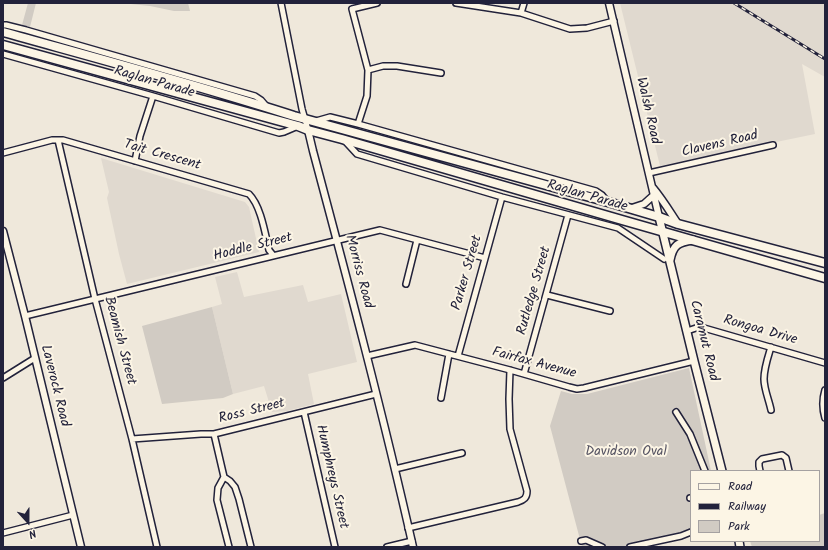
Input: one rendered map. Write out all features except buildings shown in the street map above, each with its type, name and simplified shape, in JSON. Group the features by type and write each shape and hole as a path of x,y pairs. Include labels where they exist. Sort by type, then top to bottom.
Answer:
{"highway":[{"name":"Raglan Parade","path":"3,32 608,202 660,217 678,224 825,263"},
{"name":"Raglan Parade","path":"3,45 298,126 621,225 663,232 825,278"},
{"path":"621,225 628,208"}],"main road":[{"name":"Caramut Road","path":"660,217 667,260 687,331 722,470"},
{"path":"667,260 675,246 682,242 693,240"}],"street":[{"name":"Morriss Road","path":"281,3 312,151 367,356 396,469 408,528 413,544"},
{"path":"358,124 367,96 368,70 352,9 377,3"},
{"path":"456,3 521,13 570,29 587,28 614,21"},
{"path":"521,13 524,3"},
{"name":"Walsh Road","path":"610,3 660,217"},
{"name":"Raglan Parade","path":"3,26 6,25 26,30 255,96 267,107"},
{"name":"Raglan Parade","path":"3,54 280,133 298,126"},
{"path":"368,70 384,66 397,66 441,73"},
{"path":"134,161 140,136 153,96"},
{"name":"Raglan Parade","path":"316,121 330,117 358,124 596,191 608,202"},
{"name":"Raglan Parade","path":"342,139 357,154 568,215 621,225 667,260"},
{"name":"Tait Crescent","path":"3,153 52,140 63,140 249,194 257,206 269,250 273,255"},
{"name":"Beamish Street","path":"58,140 95,299 132,439 157,547"},
{"name":"Clavens Road","path":"649,173 773,145"},
{"path":"652,187 664,201 678,224"},
{"path":"628,208 638,207 654,195"},
{"name":"Parker Street","path":"458,356 502,197"},
{"name":"Rutledge Street","path":"524,374 568,215"},
{"name":"Hoddle Street","path":"25,316 380,230 485,258"},
{"name":"Laverock Road","path":"3,231 81,547"},
{"path":"406,284 417,240"},
{"path":"547,295 610,311"},
{"name":"Rongoa Drive","path":"687,331 696,328 704,328 825,363"},
{"name":"Fairfax Avenue","path":"367,356 415,345 577,388 584,388 694,361"},
{"path":"771,347 764,378 771,410"},
{"path":"441,398 449,354"},
{"path":"3,378 35,358"},
{"path":"408,528 525,500 527,491 510,429 510,370"},
{"path":"825,390 822,400 825,418"},
{"name":"Ross Street","path":"132,439 214,434 376,394"},
{"name":"Humphreys Street","path":"304,412 335,547"},
{"path":"676,412 690,434 705,470"},
{"path":"214,434 224,477 218,488 217,500 229,547"},
{"path":"396,469 462,453"},
{"path":"760,470 758,466 762,459 782,455 786,458 789,470"},
{"path":"224,477 230,481 235,488 251,547"},
{"path":"3,533 73,515"},
{"path":"630,547 681,536 690,532"},
{"path":"581,541 586,540 602,547"},
{"path":"387,547 413,544"}],"shaded area":[{"path":"620,3 825,3 825,77 802,64 815,134 660,166"},
{"path":"101,158 245,202 249,207 259,252 127,284 107,198 109,192"},
{"path":"237,272 244,297 303,285 308,302 341,294 357,362 308,374 314,404 287,411 272,412 264,386 233,394 212,307 222,304 215,277"}],"green space":[{"path":"28,3 36,3 30,27 22,25"},
{"path":"121,3 188,3 190,11 174,11 150,6"},
{"path":"212,307 233,394 223,398 162,404 142,326"},
{"name":"Davidson Oval","path":"689,368 711,470 690,470 690,536 644,547 582,547 550,426 561,391 572,394 587,394"},
{"path":"825,513 825,547 752,547 750,542 820,542 820,515"}],"railway":[{"path":"734,3 825,59"}]}
